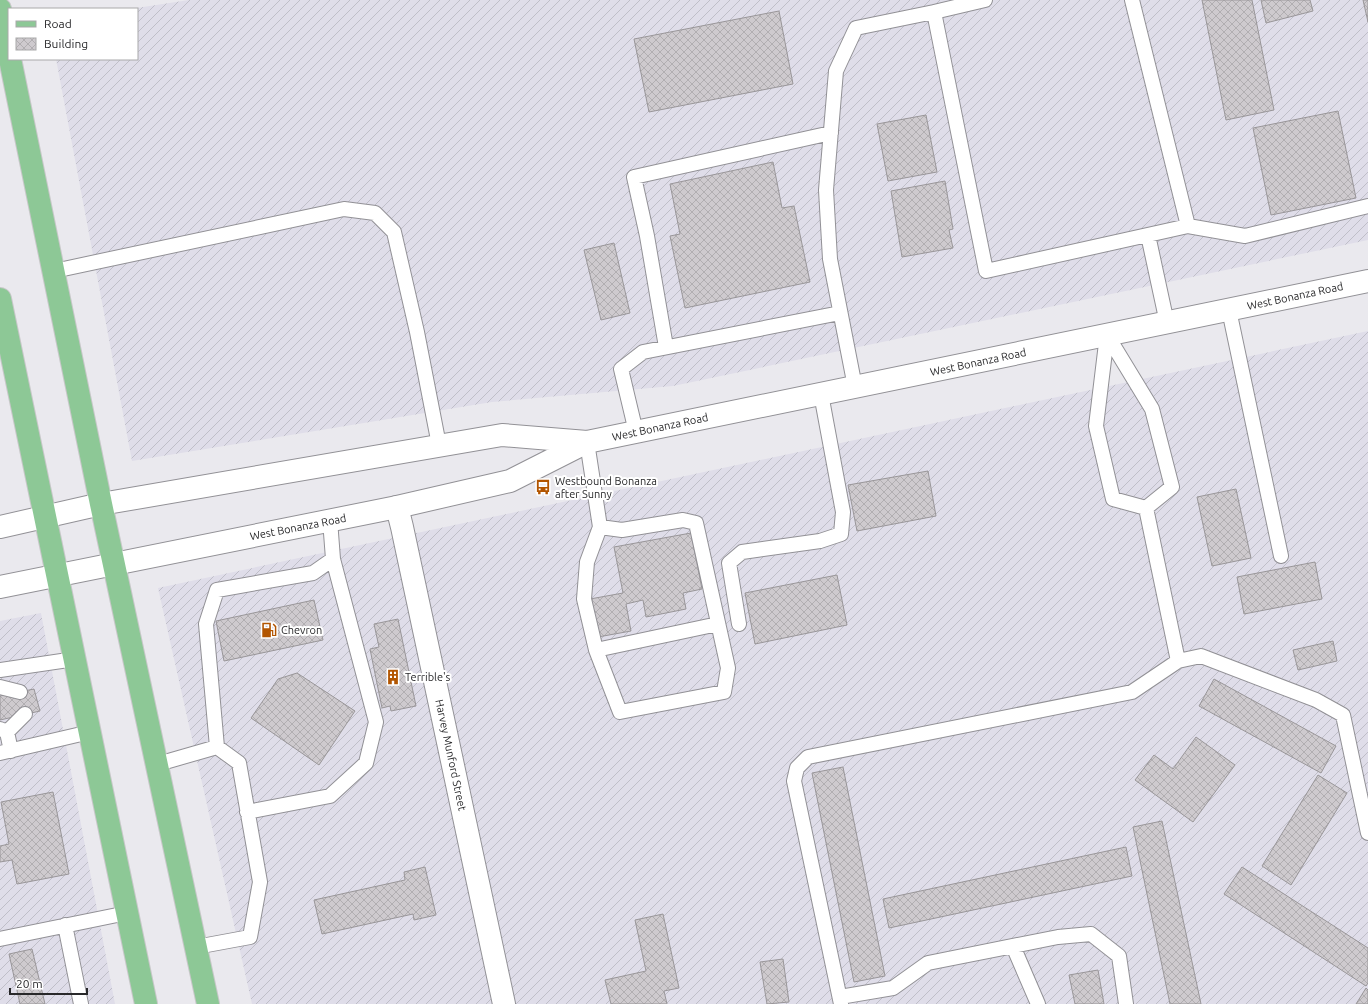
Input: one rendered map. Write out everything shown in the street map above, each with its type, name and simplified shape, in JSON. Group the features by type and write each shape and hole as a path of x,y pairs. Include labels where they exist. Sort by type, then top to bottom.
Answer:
{"main road":[{"path":"0,9 8,48"},
{"path":"10,60 101,504 115,563 208,1004"},
{"name":"West Bonanza Road","path":"0,587 397,507 510,481 588,442 1368,281"},
{"path":"0,299 146,1004"},
{"name":"West Bonanza Road","path":"0,527 101,504 502,435 588,442"},
{"name":"Harvey Munford Street","path":"397,507 504,1004"}],"lane":[{"path":"855,387 830,259 826,190 836,71 856,28 985,0"},
{"path":"1132,0 1188,226"},
{"path":"934,12 986,271 1188,226 1245,236 1368,206"},
{"path":"666,347 647,236 634,177 831,133"},
{"path":"54,271 344,209 374,214 394,232 417,332 439,445"},
{"path":"1148,235 1167,323"},
{"path":"1229,310 1281,556"},
{"path":"636,432 621,368 643,352 840,313"},
{"path":"1107,335 1152,409 1172,488 1146,508"},
{"path":"1107,335 1096,426 1113,499 1146,508"},
{"path":"739,624 729,563 742,552 820,541 841,534 843,512 821,394"},
{"path":"588,442 600,527 587,562 584,599 596,650 620,712 724,692 728,668 696,523 683,520 622,530 600,527"},
{"path":"1146,508 1178,661"},
{"path":"247,812 330,796 366,763 376,722 364,672 332,559 330,520"},
{"path":"196,947 250,937 260,882 239,763 217,747 206,624 217,590 313,574 332,559"},
{"path":"596,650 718,624"},
{"path":"1126,1004 1119,956 1091,934 1058,937 928,963 893,988 840,1001 794,781 797,768 808,757 1132,692 1178,661 1201,656 1316,700 1343,715 1368,833"},
{"path":"0,670 75,659"},
{"path":"0,687 20,692"},
{"path":"25,714 4,726 6,752 90,732"},
{"path":"158,764 217,747"},
{"path":"0,939 128,913"},
{"path":"65,926 81,1004"},
{"path":"1012,946 1038,1004"}],"shaded area":[{"path":"189,0 1368,0 1368,240 673,386 492,402 132,461 56,60 138,60 138,8 137,8"},
{"path":"1368,331 1368,1004 252,1004 158,588"},
{"path":"41,613 115,1004 0,1004 0,621"}],"building":[{"path":"1202,0 1252,0 1274,110 1226,120"},
{"path":"1261,0 1310,0 1313,11 1266,23"},
{"path":"1363,0 1368,0 1368,22"},
{"path":"779,11 793,84 649,112 634,39"},
{"path":"1338,111 1356,198 1271,215 1253,128"},
{"path":"926,115 937,172 888,181 877,124"},
{"path":"773,162 782,208 794,206 810,282 685,308 670,236 680,234 670,184"},
{"path":"945,181 953,229 949,230 953,248 902,257 891,191"},
{"path":"614,243 630,313 601,320 584,250"},
{"path":"928,471 936,516 857,531 848,485"},
{"path":"1236,489 1251,558 1212,566 1197,497"},
{"path":"691,533 702,589 683,593 686,609 646,617 643,600 626,604 631,631 598,637 590,599 623,593 614,547"},
{"path":"1315,562 1322,599 1244,614 1237,577"},
{"path":"837,575 847,625 755,644 745,593"},
{"path":"314,600 323,640 224,661 216,621"},
{"name":"Terrible's","path":"398,619 416,706 391,711 390,706 382,708 370,649 379,647 374,624"},
{"path":"1333,641 1337,661 1298,670 1293,650"},
{"path":"297,673 355,711 319,765 251,718 278,679"},
{"path":"1214,679 1336,746 1321,773 1199,706"},
{"path":"34,689 40,711 0,720 0,696"},
{"path":"1196,737 1235,765 1193,822 1135,780 1154,755 1173,769"},
{"path":"843,767 885,976 854,982 812,773"},
{"path":"1318,775 1347,793 1291,885 1262,866"},
{"path":"53,792 69,874 17,884 12,860 0,862 0,846 9,844 1,802"},
{"path":"1162,821 1201,1004 1170,1004 1133,827"},
{"path":"1126,847 1132,876 889,928 883,899"},
{"path":"425,867 436,915 414,920 413,914 322,934 314,900 405,880 404,872"},
{"path":"1242,867 1368,948 1368,983 1366,986 1224,894"},
{"path":"663,914 679,988 664,991 667,1004 611,1004 605,980 646,971 635,920"},
{"path":"32,949 45,1004 20,1004 9,954"},
{"path":"783,959 789,1002 767,1004 760,962"},
{"path":"1098,970 1104,1004 1075,1004 1069,975"},
{"path":"1366,988 1368,990 1368,1004 1356,1004"}],"place":[{"name":"Westbound Bonanza after Sunny","path":"543,487"},
{"name":"Chevron","path":"269,630"},
{"name":"Terrible's","path":"393,677"}]}
